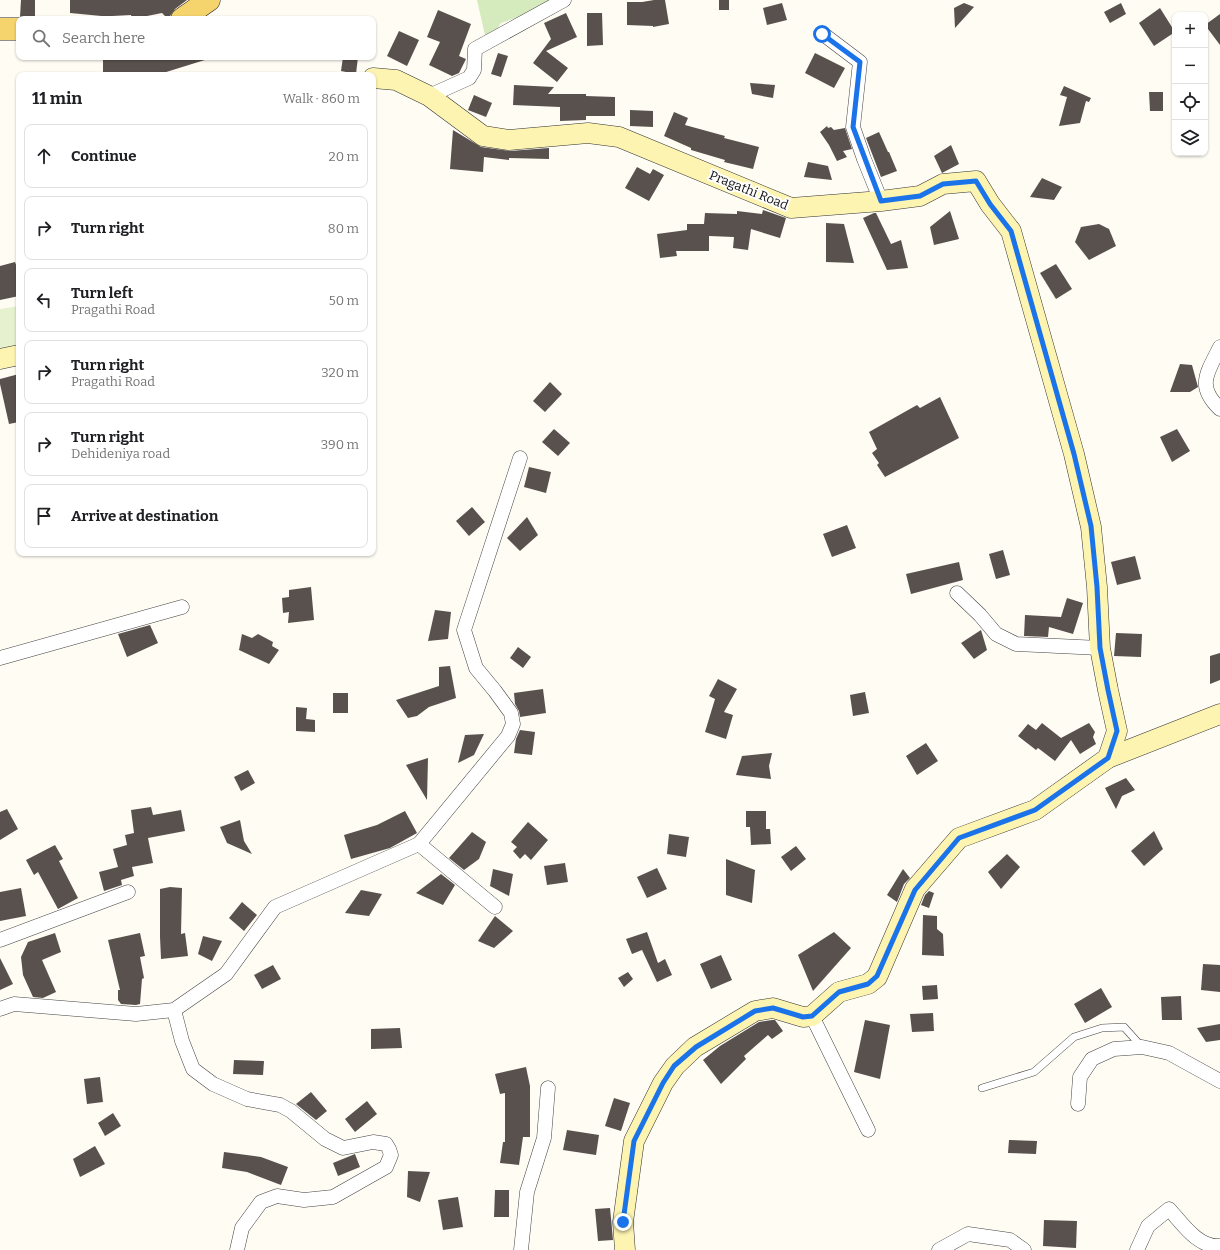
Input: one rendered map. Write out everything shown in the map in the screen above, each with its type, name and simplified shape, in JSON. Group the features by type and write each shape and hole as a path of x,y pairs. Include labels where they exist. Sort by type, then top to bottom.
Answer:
{"main road":[{"path":"186,16 209,0"},
{"path":"0,29 16,29"}],"street":[{"path":"428,96 469,78 474,70 475,49 564,0"},
{"path":"822,34 860,62 853,127 881,201"},
{"name":"Pragathi Road","path":"376,78 396,80 428,96 483,136 509,140 588,133 619,137 791,208 881,201 920,196 943,184 976,181 990,204 1011,231 1074,454 1091,526 1097,587 1100,648 1117,731 1108,758"},
{"path":"1220,347 1207,374 1206,390 1212,402 1220,409"},
{"path":"0,359 16,356"},
{"path":"0,1009 14,1004 136,1014 174,1010 226,974 275,907 419,844 508,736 513,724 511,714 476,668 464,630 520,458"},
{"path":"957,592 980,615 996,634 1016,644 1100,648"},
{"path":"0,658 182,607"},
{"path":"625,1250 623,1222 634,1141 663,1083 674,1066 696,1047 755,1011 773,1008 803,1017 812,1016 839,992 868,984 877,976 915,890 959,838 1035,810 1108,758 1220,714"},
{"path":"419,844 495,906"},
{"path":"0,940 128,892"},
{"path":"174,1010 182,1041 193,1069 213,1084 247,1099 280,1105 291,1111 325,1139 343,1148 373,1142 386,1144 390,1148 391,1155 386,1167 333,1197 304,1200 277,1196 261,1202 242,1228 236,1250"},
{"path":"812,1016 868,1130"},
{"path":"1078,1104 1080,1077 1092,1059 1114,1049 1142,1047 1169,1053 1219,1077"},
{"path":"521,1250 527,1192 544,1138 548,1088"},
{"path":"1137,1250 1148,1226 1169,1209 1199,1241 1213,1247 1220,1246"},
{"path":"939,1250 968,1234 1010,1240 1024,1250"}],"lane":[{"path":"982,1088 1034,1072 1074,1037 1102,1028 1124,1027 1142,1047"}],"green space":[{"path":"477,0 554,0 530,13 501,23 487,44"},
{"path":"16,306 16,346 0,351 0,309"}],"building":[{"path":"21,0 35,0 35,16 20,16"},
{"path":"70,0 187,0 175,9 170,16 165,16 162,13 147,16 102,16 70,13"},
{"path":"665,0 669,24 653,27 627,25 627,2"},
{"path":"719,0 729,0 729,10 719,10"},
{"path":"782,3 787,20 767,25 763,8"},
{"path":"964,3 974,7 955,28 954,8"},
{"path":"1121,3 1126,14 1110,23 1104,12"},
{"path":"1160,8 1172,27 1172,34 1154,46 1139,23"},
{"path":"438,10 471,24 459,56 466,59 459,73 452,76 429,65 440,42 427,37"},
{"path":"566,13 577,37 546,51 568,68 557,82 533,63 551,39 544,23"},
{"path":"587,13 602,13 603,45 587,46"},
{"path":"1220,14 1220,45 1208,29 1208,23"},
{"path":"399,31 419,40 407,66 387,56"},
{"path":"498,53 508,56 501,77 491,74"},
{"path":"815,53 845,68 834,88 805,73"},
{"path":"103,60 205,60 166,72 103,72"},
{"path":"343,60 358,60 356,72 341,71"},
{"path":"750,83 775,85 773,98 752,94"},
{"path":"514,85 554,87 548,94 586,94 586,96 615,97 615,116 586,116 586,120 560,121 560,107 513,105"},
{"path":"1064,86 1091,98 1089,102 1086,101 1080,123 1059,126 1067,97 1060,95"},
{"path":"1149,92 1163,92 1163,111 1150,111"},
{"path":"474,95 492,103 486,117 468,110"},
{"path":"630,110 653,111 653,127 630,126"},
{"path":"674,112 688,118 685,125 725,136 724,138 759,147 753,169 724,162 725,160 691,150 691,148 664,136"},
{"path":"827,126 828,128 831,127 834,130 845,128 852,149 843,151 847,157 837,161 820,132"},
{"path":"453,130 481,147 510,151 549,148 549,159 509,158 509,160 484,157 483,172 450,169"},
{"path":"879,132 897,171 881,177 866,138"},
{"path":"951,145 959,164 942,173 934,156"},
{"path":"808,162 828,166 832,180 804,177"},
{"path":"637,167 650,174 653,169 664,175 649,201 625,188"},
{"path":"1042,178 1062,187 1054,200 1030,197"},
{"path":"763,210 786,218 780,238 751,229 748,250 733,248 734,237 709,236 709,251 676,251 677,256 660,258 657,234 687,230 687,224 704,224 705,213 737,214 737,211 762,214"},
{"path":"950,211 959,239 934,245 930,227"},
{"path":"876,213 891,244 901,240 908,268 887,270 863,218"},
{"path":"826,223 844,224 854,263 826,262"},
{"path":"1099,224 1109,229 1116,246 1089,260 1075,242 1081,227"},
{"path":"15,262 16,297 0,300 0,266"},
{"path":"1056,264 1072,289 1056,299 1040,273"},
{"path":"1180,364 1192,365 1198,387 1190,392 1170,392"},
{"path":"16,375 16,423 9,424 0,379"},
{"path":"550,382 562,394 545,412 533,401"},
{"path":"940,397 959,438 885,477 877,465 879,463 872,453 877,449 869,432 917,405 920,408"},
{"path":"554,429 570,443 558,456 542,442"},
{"path":"1177,429 1190,451 1172,462 1160,437"},
{"path":"529,467 551,472 546,493 524,487"},
{"path":"472,507 485,522 469,536 456,521"},
{"path":"527,517 538,535 520,551 507,538"},
{"path":"847,525 856,548 832,557 823,534"},
{"path":"1003,550 1010,575 996,579 989,554"},
{"path":"1135,556 1141,579 1117,585 1111,562"},
{"path":"959,562 963,580 911,594 906,574"},
{"path":"311,587 314,620 288,623 289,612 283,613 282,598 289,597 289,590"},
{"path":"1067,598 1083,603 1073,634 1049,627 1048,637 1024,636 1025,615 1061,617"},
{"path":"435,610 451,612 448,639 428,641"},
{"path":"150,625 158,643 127,657 118,634"},
{"path":"981,630 987,650 974,659 961,643"},
{"path":"1116,633 1142,634 1141,657 1114,656"},
{"path":"242,634 252,638 258,634 273,642 272,646 279,650 269,664 239,650"},
{"path":"518,647 531,657 523,668 510,658"},
{"path":"1220,653 1220,680 1210,684 1210,656"},
{"path":"450,666 456,698 429,707 417,716 408,718 396,700 439,686 439,667"},
{"path":"718,679 737,689 724,712 733,715 726,739 705,732 715,699 709,696"},
{"path":"543,689 546,713 520,717 519,711 515,704 514,693"},
{"path":"865,692 869,713 853,716 850,695"},
{"path":"333,693 348,693 348,713 333,713"},
{"path":"296,707 307,708 306,719 315,720 315,732 296,731"},
{"path":"1042,723 1061,738 1089,723 1095,732 1093,737 1096,744 1080,754 1071,740 1055,761 1038,748 1036,750 1018,736 1028,724 1036,730"},
{"path":"520,730 535,732 532,755 514,753 516,739"},
{"path":"484,734 474,755 458,763 465,735"},
{"path":"926,743 938,761 917,775 906,756"},
{"path":"772,753 769,766 771,779 736,775 742,756"},
{"path":"428,758 427,800 406,765"},
{"path":"248,770 255,783 241,791 234,777"},
{"path":"1126,778 1135,790 1122,796 1116,809 1105,788"},
{"path":"151,807 153,815 181,810 185,831 148,838 153,863 132,867 134,876 121,880 122,885 104,891 99,872 118,867 113,849 127,845 125,835 134,833 131,810"},
{"path":"7,809 18,829 0,840 0,812"},
{"path":"405,811 417,833 390,848 351,859 344,835 377,825"},
{"path":"746,811 766,811 766,829 770,829 771,844 751,845 750,827 746,827"},
{"path":"240,820 244,841 252,854 227,843 220,827"},
{"path":"528,822 548,840 531,860 525,854 520,859 513,851 517,847 511,842"},
{"path":"1154,831 1163,849 1144,866 1131,851"},
{"path":"472,832 486,842 479,859 464,870 449,858"},
{"path":"669,834 689,837 686,857 667,854"},
{"path":"55,845 63,859 59,861 78,898 58,909 38,872 34,875 26,860"},
{"path":"796,846 806,859 791,871 781,857"},
{"path":"1007,854 1020,867 1001,889 988,872"},
{"path":"726,859 755,870 752,903 726,895"},
{"path":"565,863 568,882 547,885 544,866"},
{"path":"657,868 667,889 647,898 637,877"},
{"path":"493,869 513,874 509,896 490,886"},
{"path":"903,869 910,878 904,884 897,902 887,895"},
{"path":"441,874 455,885 443,905 416,893"},
{"path":"170,887 182,888 181,934 185,933 188,956 161,959 160,889"},
{"path":"21,888 26,916 0,921 0,892"},
{"path":"361,890 382,894 369,916 345,913"},
{"path":"929,891 934,893 929,908 921,905 925,895"},
{"path":"242,902 257,915 244,931 229,918"},
{"path":"923,915 937,916 937,929 943,934 944,956 922,955"},
{"path":"495,916 513,931 494,948 478,941"},
{"path":"647,932 658,963 665,959 672,975 657,982 642,950 632,954 626,939"},
{"path":"834,932 851,948 813,991 798,955"},
{"path":"55,933 61,952 42,960 56,992 43,998 33,997 23,975 21,957 28,942"},
{"path":"140,933 145,956 140,957 144,978 142,979 140,1004 121,1004 118,1000 118,990 120,990 108,940"},
{"path":"203,936 222,941 212,961 198,954"},
{"path":"721,955 732,980 711,989 700,964"},
{"path":"0,958 13,984 0,990"},
{"path":"1203,964 1220,965 1220,992 1201,990"},
{"path":"273,965 281,979 262,989 254,975"},
{"path":"628,972 633,979 624,987 618,978"},
{"path":"937,985 938,999 923,1000 922,986"},
{"path":"1101,988 1112,1007 1085,1023 1074,1004"},
{"path":"1181,996 1182,1020 1162,1020 1161,997"},
{"path":"933,1013 934,1031 912,1032 910,1014"},
{"path":"775,1020 783,1031 772,1039 768,1035 744,1056 746,1059 721,1084 703,1060 720,1046 759,1022"},
{"path":"865,1020 890,1025 880,1079 854,1072"},
{"path":"1220,1024 1220,1040 1206,1042 1197,1028"},
{"path":"400,1028 402,1048 371,1049 371,1029"},
{"path":"234,1060 264,1061 263,1075 233,1074"},
{"path":"526,1067 530,1086 530,1137 523,1137 519,1165 500,1163 503,1142 505,1142 505,1093 500,1094 495,1074"},
{"path":"100,1077 103,1102 87,1104 84,1079"},
{"path":"311,1092 327,1111 316,1120 296,1104"},
{"path":"614,1098 630,1103 621,1131 605,1126"},
{"path":"367,1101 377,1114 355,1132 345,1119"},
{"path":"113,1113 121,1126 105,1136 98,1123"},
{"path":"567,1130 599,1135 596,1155 563,1150"},
{"path":"1009,1140 1037,1141 1036,1154 1008,1153"},
{"path":"95,1146 105,1164 80,1177 73,1159"},
{"path":"224,1152 261,1157 288,1167 281,1185 247,1172 222,1168"},
{"path":"355,1154 360,1167 338,1176 333,1163"},
{"path":"408,1171 430,1172 420,1202 407,1197"},
{"path":"495,1190 509,1190 509,1217 494,1217"},
{"path":"458,1197 463,1227 443,1230 438,1200"},
{"path":"610,1208 613,1240 598,1241 595,1209"},
{"path":"1044,1220 1077,1221 1076,1248 1043,1246"}],"route":[{"path":"623,1222 634,1141 663,1083 674,1066 696,1047 755,1011 773,1008 803,1017 812,1016 839,992 868,984 877,976 915,890 959,838 1035,810 1108,758 1117,731 1100,648 1097,587 1091,526 1074,454 1011,231 990,204 976,181 943,184 920,196 881,201 853,127 860,62 822,34"}]}
